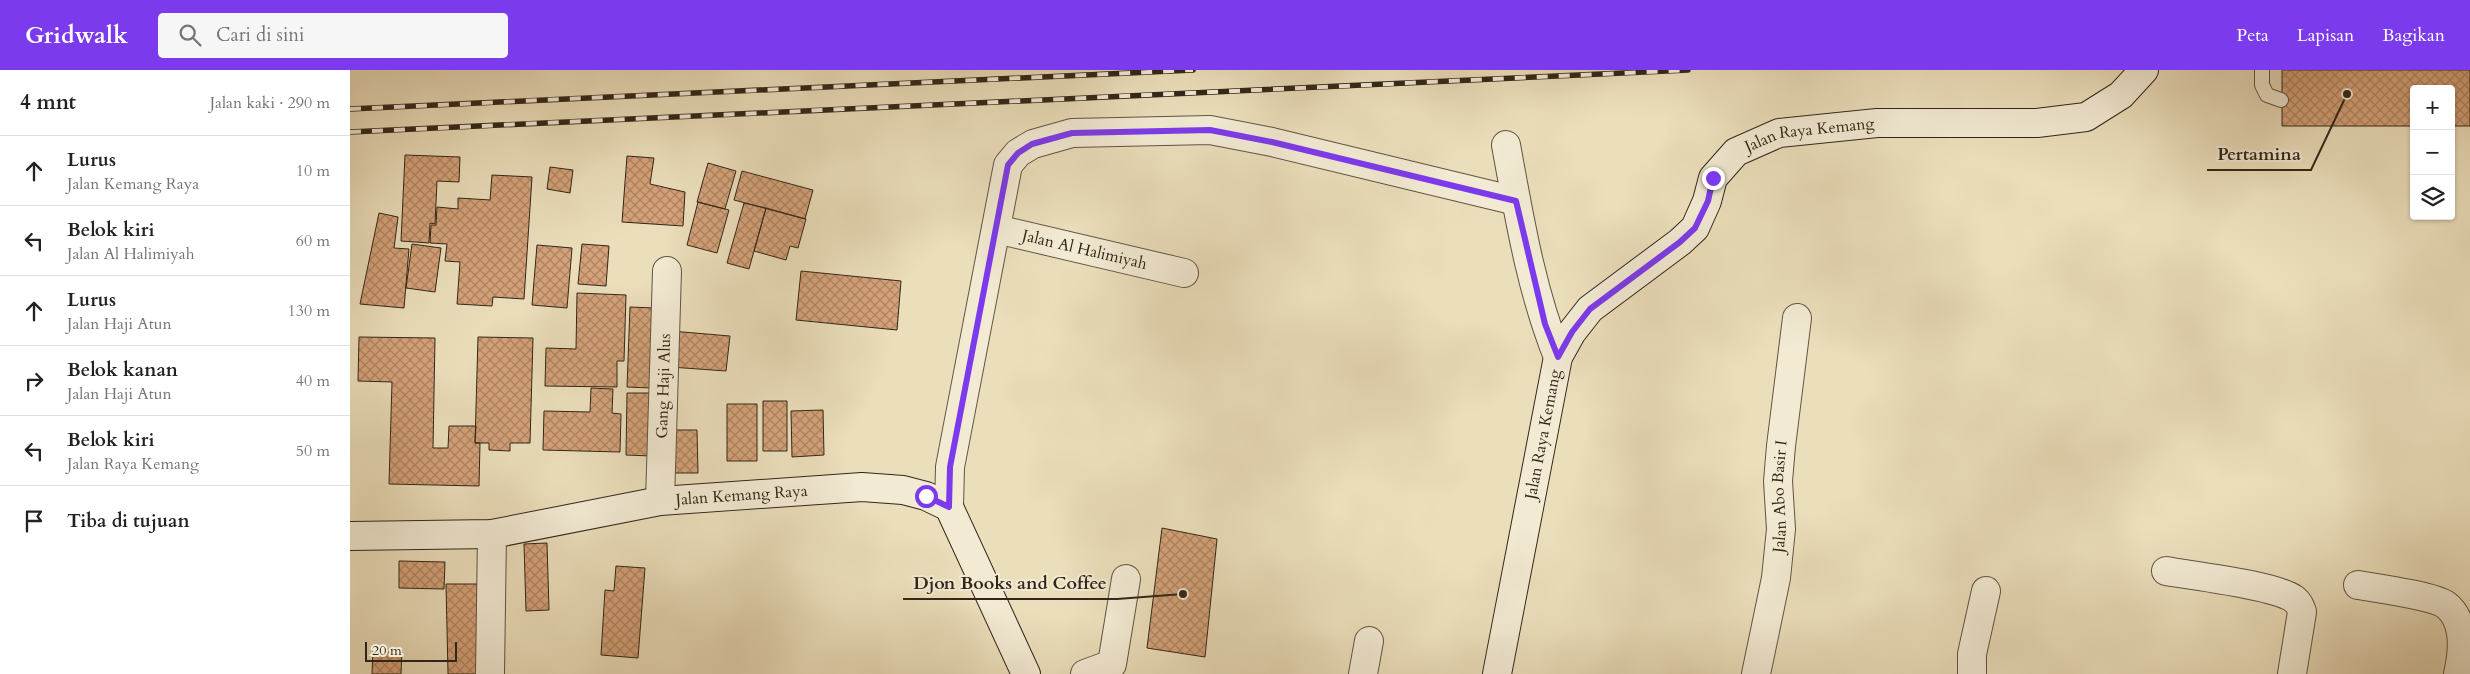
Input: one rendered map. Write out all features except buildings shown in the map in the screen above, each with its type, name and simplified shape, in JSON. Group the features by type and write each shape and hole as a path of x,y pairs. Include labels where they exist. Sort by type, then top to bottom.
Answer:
{"street":[{"name":"Jalan Raya Kemang","path":"1497,674 1558,357 1572,332 1590,309 1680,242 1695,228 1708,201 1713,178 1736,152 1779,133 1877,123 2036,123 2086,117 2121,95 2144,70"},
{"path":"1026,674 949,507 950,467 1008,165 1018,153 1032,144 1072,133 1210,130 1272,142 1516,201"},
{"path":"1506,145 1516,201 1545,324 1558,357"},
{"name":"Jalan Al Halimiyah","path":"996,229 1184,273"},
{"name":"Gang Haji Alus","path":"660,501 667,271"},
{"name":"Jalan Abo Basir I","path":"1756,674 1776,578 1781,529 1778,481 1780,456 1797,318"},
{"name":"Jalan Kemang Raya","path":"350,536 492,534 660,501 869,487 903,490 926,496 949,507"},
{"path":"490,674 492,534"},
{"path":"2166,571 2275,591 2293,598 2300,604 2302,612 2292,674"},
{"path":"1086,674 1112,664 1126,578"},
{"path":"2358,585 2445,604 2457,619 2463,650 2458,674"},
{"path":"1972,674 1972,654 1986,591"},
{"path":"1363,674 1369,641"}],"lane":[{"path":"2262,70 2262,85 2267,95 2281,100"}],"railway":[{"path":"350,109 1193,70"},
{"path":"350,132 1688,70"}],"place":[{"name":"Pertamina","path":"2347,94"},
{"name":"Djon Books and Coffee","path":"1183,594"}],"route":[{"path":"926,496 949,507 950,467 1008,165 1018,153 1032,144 1072,133 1210,130 1272,142 1516,201 1545,324 1558,357 1572,332 1590,309 1680,242 1695,228 1708,201 1713,178"}]}
